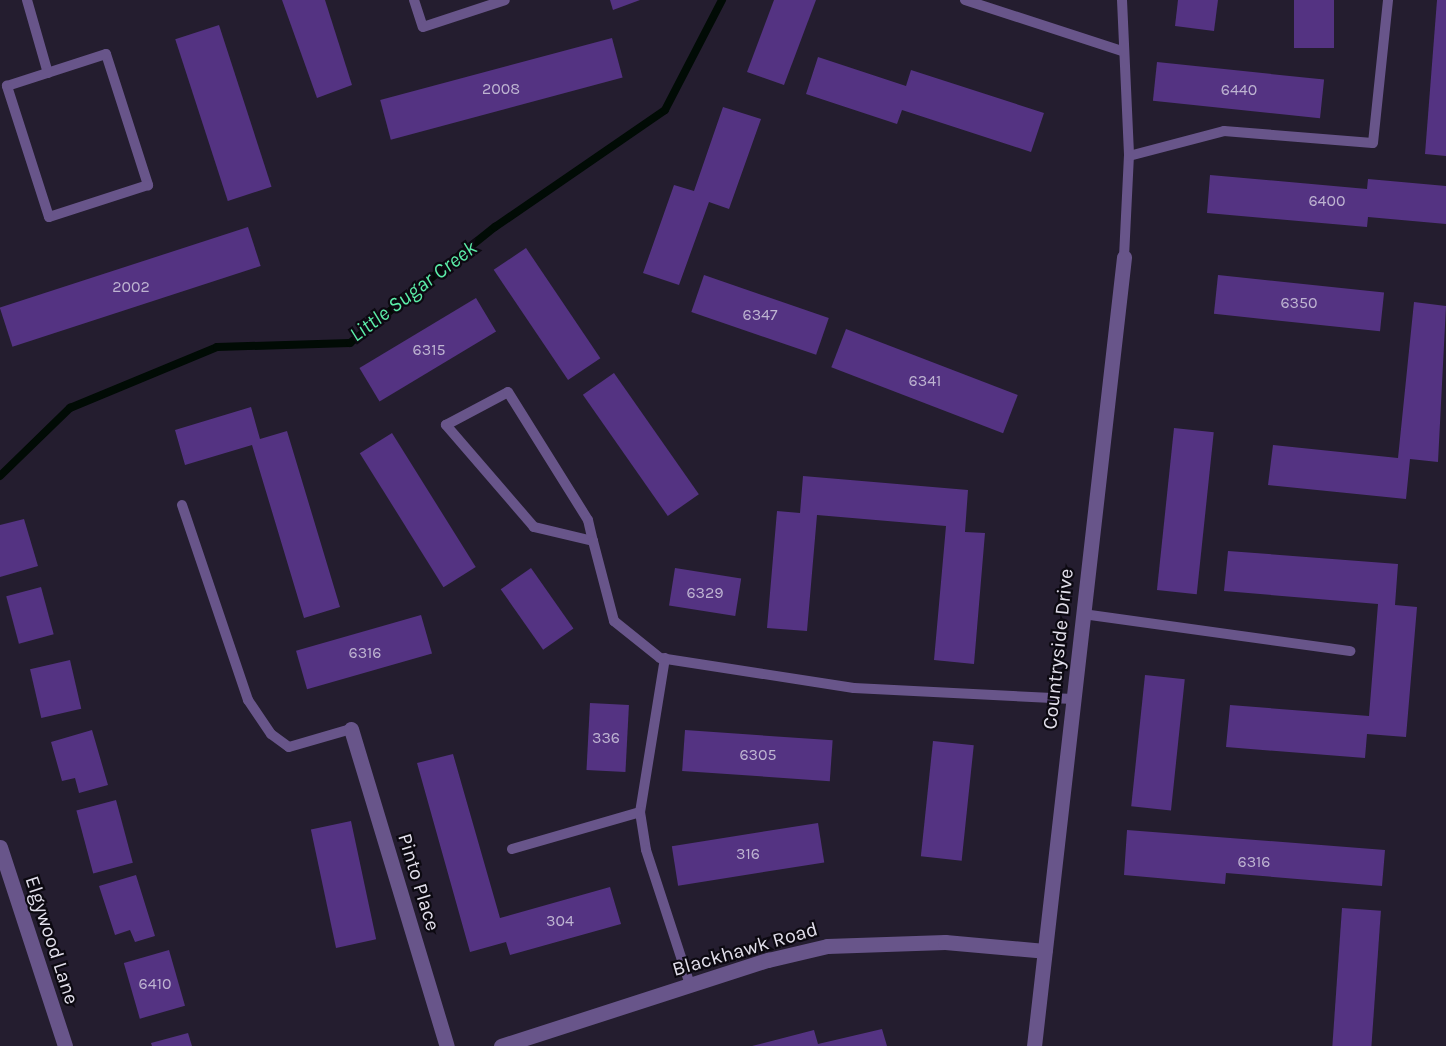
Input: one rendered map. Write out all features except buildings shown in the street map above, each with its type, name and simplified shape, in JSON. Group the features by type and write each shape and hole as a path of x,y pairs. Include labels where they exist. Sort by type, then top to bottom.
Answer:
{"street":[{"name":"Countryside Drive","path":"1034,1046 1124,257"},
{"name":"Pinto Place","path":"351,729 447,1046"},
{"name":"Elgywood Lane","path":"0,847 65,1046"},
{"name":"Blackhawk Road","path":"501,1046 768,960 857,942 945,942 1045,951"}],"lane":[{"path":"27,0 48,73"},
{"path":"414,0 423,27 505,0"},
{"path":"965,0 1122,51"},
{"path":"1122,0 1122,51 1129,156 1124,257"},
{"path":"1129,156 1224,131 1373,143 1388,0"},
{"path":"106,54 148,185 49,217 7,86 48,73 106,54"},
{"path":"593,541 534,527 446,425 508,392 588,520 614,621 665,658 854,688 1073,699"},
{"path":"182,505 248,700 271,734 288,747 351,729"},
{"path":"1083,614 1350,651"},
{"path":"665,658 640,812 646,850 690,985"},
{"path":"512,849 640,812"}],"waterway":[{"name":"Little Sugar Creek","path":"0,476 70,408 217,347 350,343 495,227 665,110 722,0"}]}
